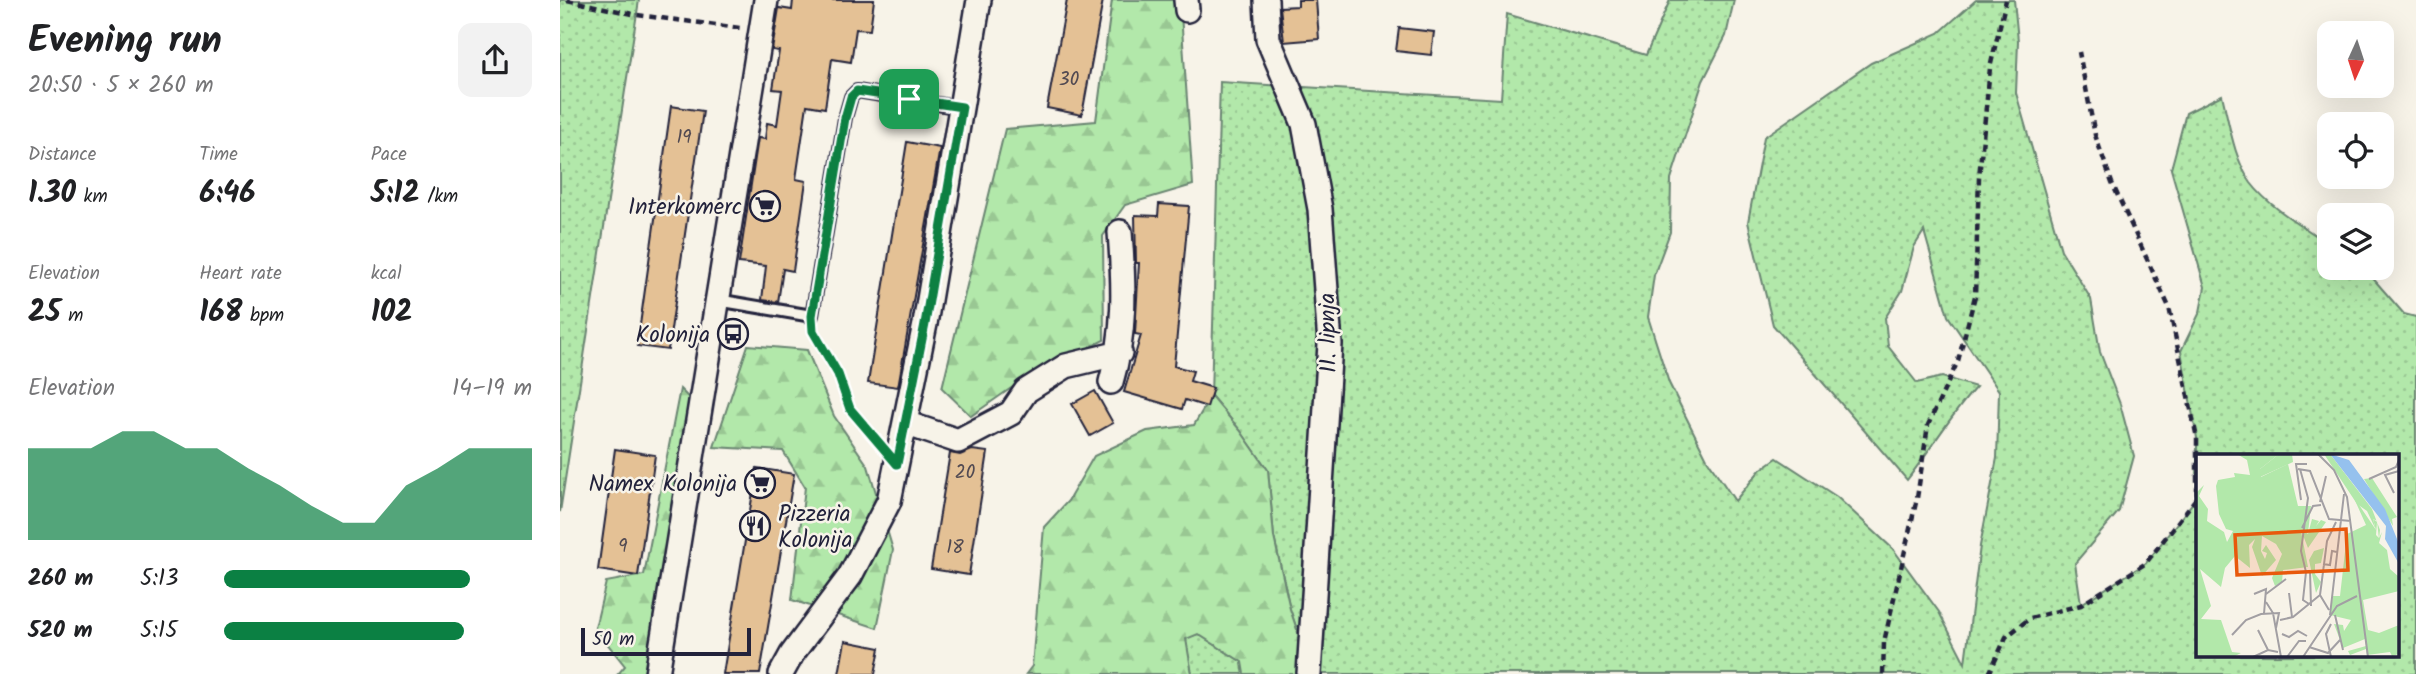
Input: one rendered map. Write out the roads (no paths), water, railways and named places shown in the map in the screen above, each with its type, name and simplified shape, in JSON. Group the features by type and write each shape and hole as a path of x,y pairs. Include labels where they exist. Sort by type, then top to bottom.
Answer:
{"street":[{"path":"657,674 766,0"},
{"path":"782,674 792,654 850,576 889,501 925,324 979,0"},
{"name":"11. lipnja","path":"1266,0 1268,39 1304,124 1318,197 1330,344 1309,674"},
{"path":"1111,382 1119,353 1124,293 1119,232"},
{"path":"905,423 958,441 1011,413 1026,391 1066,366 1119,353"}],"lane":[{"path":"717,300 812,316 851,97 857,91 962,107"}],"place":[{"name":"Interkomerc","path":"765,206"},
{"name":"Kolonija","path":"733,334"},
{"name":"Namex Kolonija","path":"760,483"},
{"name":"Pizzeria Kolonija","path":"755,526"}]}
